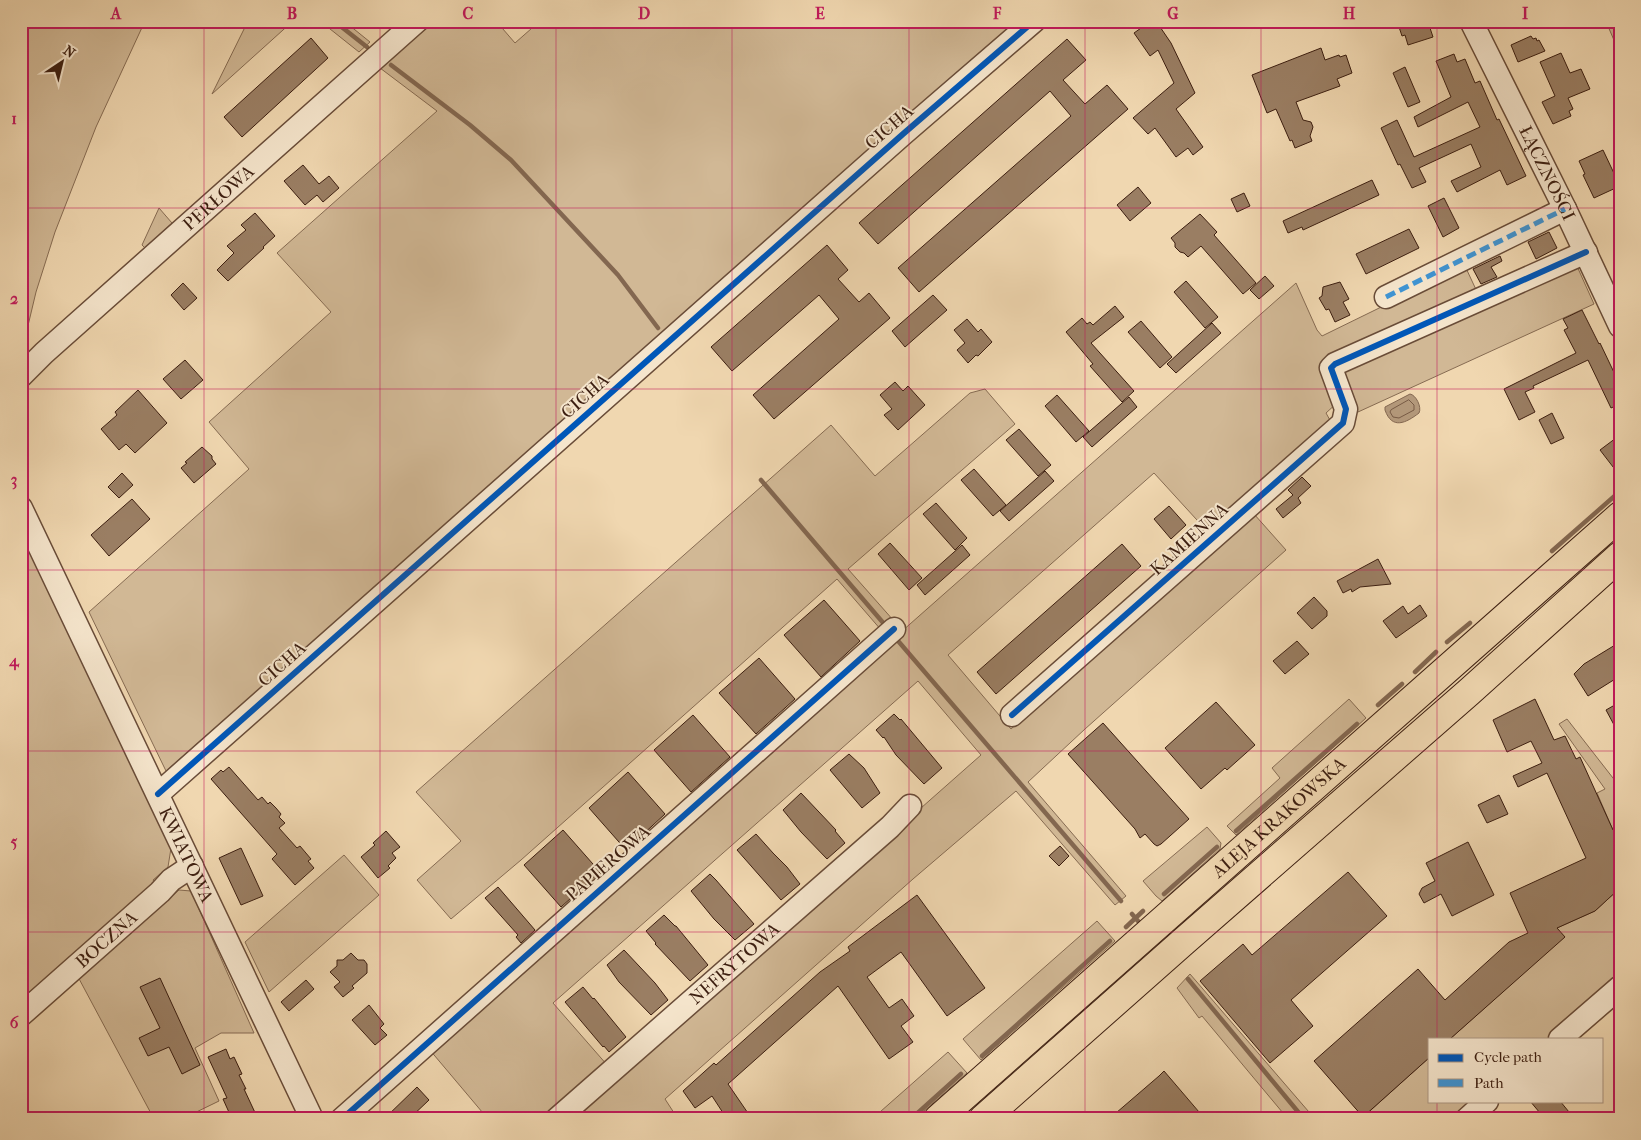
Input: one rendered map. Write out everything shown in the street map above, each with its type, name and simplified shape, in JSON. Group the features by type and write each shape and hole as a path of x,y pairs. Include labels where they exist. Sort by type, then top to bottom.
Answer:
{"main road":[{"name":"ALEJA KRAKOWSKA","path":"938,1119 1620,516"},
{"name":"ALEJA KRAKOWSKA","path":"983,1119 1469,692 1620,556"}],"street":[{"name":"PERŁOWA","path":"21,376 44,353 417,21"},
{"name":"CICHA","path":"158,794 903,134 1034,21"},
{"name":"ŁĄCZNOŚCI","path":"1471,21 1566,210 1620,326"},
{"path":"1386,297 1566,210"},
{"name":"KAMIENNA","path":"1012,716 1343,423 1346,409 1331,368 1343,360 1586,252"},
{"name":"KWIATOWA","path":"21,508 312,1119"},
{"name":"PAPIEROWA","path":"342,1119 894,630"},
{"name":"NEFRYTOWA","path":"557,1119 890,827 910,806"},
{"name":"BOCZNA","path":"21,1015 160,892 171,880 192,866"},
{"path":"1561,1038 1620,987"},
{"path":"1467,1119 1486,1102"}],"shaded area":[{"path":"21,21 145,21 96,127 55,232 36,292 21,355"},
{"path":"248,21 293,21 212,94"},
{"path":"320,21 344,21 370,42 359,52"},
{"path":"435,21 496,21 515,43 540,21 1024,21 166,771 89,612 249,469 209,422 331,312 277,253 437,111 380,68"},
{"path":"1613,21 1620,21 1620,54 1607,24"},
{"path":"159,208 172,223 145,248 142,245"},
{"path":"1576,264 1594,304 1358,412 1339,373"},
{"path":"1465,266 1479,296 1332,360 1338,402 1326,413 1331,422 1207,531 1154,473 948,655 1011,729 1254,514 1286,550 1028,782 1126,896 1115,905 1016,791 913,879 665,1099 678,1119 569,1119 981,755 918,681 553,1003 608,1066 549,1119 488,1119 429,1049 1296,283 1317,330 1322,336"},
{"path":"985,389 1015,424 848,569 894,621 882,631 837,579 521,860 451,919 417,880 461,841 416,792 831,425 875,476 970,393"},
{"path":"24,539 171,848 168,867 153,880 158,887 21,1008 21,542"},
{"path":"1349,699 1366,718 1236,835 1227,826 1280,778 1272,768"},
{"path":"1567,719 1620,787 1620,827 1613,830 1597,793 1605,789 1559,724"},
{"path":"1207,827 1221,843 1220,849 1162,901 1143,881"},
{"path":"344,855 379,895 269,992 245,942"},
{"path":"1620,888 1620,977 1549,1038 1451,1038 1564,937 1557,928 1595,911"},
{"path":"179,890 191,891 254,1033 221,1033 195,1048 219,1101 182,1119 154,1119 77,975"},
{"path":"1097,921 1115,941 981,1060 963,1039"},
{"path":"1190,974 1315,1119 1288,1119 1202,1016 1199,1018 1177,988"},
{"path":"948,1052 967,1073 915,1119 872,1119"},
{"path":"1428,1059 1428,1102 1476,1102 1457,1119 1361,1119"}],"water":[{"path":"1410,394 1418,402 1419,413 1409,420 1400,423 1391,420 1385,407"}],"building":[{"path":"1151,21 1156,21 1171,43 1195,93 1176,109 1203,147 1193,155 1188,148 1176,157 1155,128 1148,134 1133,118 1174,83 1158,50 1150,56 1134,33"},
{"path":"1397,21 1425,21 1425,26 1429,25 1433,37 1408,45 1405,35 1402,36"},
{"path":"1531,36 1533,39 1536,38 1537,41 1539,40 1545,51 1518,62 1511,45"},
{"path":"311,38 328,58 242,137 224,117"},
{"path":"1067,39 1086,60 1063,80 1085,104 1107,85 1128,109 919,292 898,268 1071,116 1050,91 878,244 859,223"},
{"path":"1321,48 1325,60 1339,55 1340,57 1346,55 1352,73 1337,79 1340,86 1296,102 1303,120 1311,122 1313,127 1310,136 1312,141 1295,148 1276,109 1267,113 1252,75"},
{"path":"1561,53 1570,73 1581,69 1590,89 1568,98 1573,109 1569,111 1571,116 1553,124 1542,102 1555,96 1540,62"},
{"path":"1454,54 1457,62 1465,59 1475,83 1480,81 1497,120 1499,119 1526,176 1507,185 1500,170 1457,192 1451,181 1481,167 1471,144 1419,168 1426,182 1412,188 1400,164 1398,165 1381,128 1397,120 1414,157 1480,127 1468,102 1418,127 1414,117 1451,97 1436,61"},
{"path":"1405,67 1420,102 1408,107 1393,73"},
{"path":"1603,150 1620,186 1594,198 1583,175 1585,174 1579,161"},
{"path":"303,165 319,184 329,176 339,188 323,202 317,195 305,205 284,181"},
{"path":"1372,180 1379,195 1303,230 1302,227 1288,233 1283,221"},
{"path":"1138,187 1151,203 1130,221 1117,205"},
{"path":"1244,193 1250,206 1237,212 1231,199"},
{"path":"1444,198 1459,228 1443,237 1428,206"},
{"path":"255,213 275,236 228,281 217,270 234,253 227,246 246,230 241,225"},
{"path":"1200,214 1217,232 1214,235 1256,283 1243,294 1201,246 1188,257 1175,247 1175,243 1171,238"},
{"path":"1409,229 1419,248 1366,274 1356,254"},
{"path":"1549,232 1557,248 1536,259 1528,242"},
{"path":"827,245 848,270 838,279 859,302 869,293 890,318 774,419 753,395 839,319 819,295 732,371 711,347"},
{"path":"1500,256 1502,261 1491,267 1497,277 1481,284 1473,269"},
{"path":"1265,276 1274,286 1259,299 1250,290"},
{"path":"1186,281 1218,317 1205,328 1174,292"},
{"path":"1340,282 1349,299 1343,302 1350,315 1335,322 1329,309 1326,310 1319,298 1322,296 1323,287"},
{"path":"183,283 197,298 184,310 171,295"},
{"path":"933,295 947,310 905,347 892,331"},
{"path":"1115,306 1124,317 1091,343 1134,391 1122,402 1090,366 1093,364 1066,332 1082,318 1087,324 1090,322 1093,325"},
{"path":"1582,310 1620,385 1620,404 1611,408 1588,360 1533,386 1534,388 1525,392 1535,412 1519,420 1504,389 1576,353 1564,330 1568,328 1563,319"},
{"path":"967,319 978,332 981,329 992,342 968,363 957,350 965,343 954,330"},
{"path":"1141,321 1172,357 1160,368 1128,332"},
{"path":"1212,323 1221,333 1176,373 1167,364"},
{"path":"185,360 203,380 181,399 163,379"},
{"path":"895,382 903,391 908,386 925,405 898,430 884,415 892,409 880,395"},
{"path":"138,390 167,423 135,453 126,444 119,450 101,429 117,415 115,412"},
{"path":"1057,395 1089,431 1076,442 1045,406"},
{"path":"1129,397 1137,407 1092,447 1083,437"},
{"path":"1552,413 1564,438 1551,444 1539,420"},
{"path":"1019,429 1051,465 1038,476 1006,440"},
{"path":"1620,435 1620,476 1600,450"},
{"path":"202,447 212,456 216,464 194,483 181,468"},
{"path":"974,469 1006,505 993,516 961,480"},
{"path":"1045,471 1054,481 1009,521 1000,511"},
{"path":"122,473 133,485 119,498 108,487"},
{"path":"1302,477 1311,486 1298,498 1301,503 1283,518 1276,509 1293,495 1288,490"},
{"path":"132,499 150,519 109,556 91,535"},
{"path":"936,503 967,538 955,550 923,514"},
{"path":"1169,506 1186,525 1171,539 1154,519"},
{"path":"890,543 922,578 909,590 878,554"},
{"path":"1122,544 1141,566 996,694 977,672"},
{"path":"962,545 970,555 925,595 917,585"},
{"path":"1378,559 1391,584 1360,587 1352,592 1351,589 1343,593 1337,581"},
{"path":"1314,597 1327,611 1327,616 1312,629 1297,613"},
{"path":"824,600 860,641 821,677 784,635"},
{"path":"1420,605 1427,616 1396,638 1383,621 1403,606 1408,614"},
{"path":"1297,641 1309,654 1285,674 1273,661"},
{"path":"1620,642 1620,676 1588,696 1574,674 1584,664"},
{"path":"759,658 795,699 756,734 719,693"},
{"path":"1535,699 1554,740 1565,736 1576,759 1580,757 1613,830 1620,827 1620,888 1595,911 1557,928 1565,937 1451,1038 1428,1038 1428,1059 1363,1117 1314,1061 1418,969 1445,1000 1509,942 1528,933 1510,893 1586,858 1547,773 1518,787 1513,776 1542,763 1531,741 1507,752 1493,720"},
{"path":"1216,702 1255,745 1227,770 1225,768 1201,789 1165,748"},
{"path":"1620,702 1620,736 1606,710"},
{"path":"894,714 901,719 942,768 924,784 896,755 884,737 876,730"},
{"path":"693,715 730,757 691,792 654,750"},
{"path":"1103,723 1189,819 1157,846 1145,834 1140,838 1135,829 1068,754"},
{"path":"849,754 864,768 880,793 862,808 830,770"},
{"path":"229,767 258,800 262,797 268,804 270,802 276,808 281,814 279,817 285,823 279,828 297,848 300,846 311,859 308,861 314,868 295,885 272,859 277,854 211,779 221,770 223,772"},
{"path":"628,772 665,814 626,850 589,808"},
{"path":"801,793 836,830 845,843 827,859 783,810"},
{"path":"1499,795 1508,814 1487,823 1478,805"},
{"path":"563,830 600,872 561,907 524,865"},
{"path":"386,831 400,847 392,853 396,858 388,866 390,868 378,878 361,857 375,845 373,843"},
{"path":"756,834 800,884 781,900 737,850"},
{"path":"1468,842 1494,895 1452,916 1441,894 1424,903 1419,894 1422,888 1435,881 1426,863"},
{"path":"1060,846 1069,856 1059,866 1049,856"},
{"path":"241,848 263,896 241,905 219,858"},
{"path":"1348,872 1387,916 1291,1000 1313,1026 1270,1063 1200,981 1243,944 1252,955"},
{"path":"710,874 754,924 735,940 714,919 691,891"},
{"path":"498,887 535,930 521,943 516,937 518,935 485,898"},
{"path":"917,895 985,988 947,1016 901,952 867,977 889,1008 902,999 914,1016 901,1026 913,1042 889,1059 838,986 728,1084 752,1119 727,1119 712,1096 695,1108 683,1091 714,1063 716,1065 820,972 850,951 848,947"},
{"path":"664,915 676,926 708,965 690,981 655,944 646,931"},
{"path":"624,950 668,1000 651,1015 619,982 607,965"},
{"path":"351,953 358,960 364,960 367,964 367,973 343,997 334,987 340,982 330,972 337,966 337,960 343,960"},
{"path":"160,978 200,1065 182,1074 169,1047 148,1056 139,1038 160,1028 140,987"},
{"path":"306,980 314,989 289,1011 281,1002"},
{"path":"583,987 626,1037 609,1052 565,1002"},
{"path":"369,1005 384,1024 380,1028 387,1035 375,1045 352,1020"},
{"path":"226,1049 230,1059 234,1057 242,1074 239,1075 258,1119 232,1119 223,1099 227,1098 208,1057"},
{"path":"1164,1071 1205,1119 1109,1119 1159,1076"},
{"path":"417,1087 429,1100 409,1119 384,1119"},
{"path":"1531,1102 1561,1102 1569,1112 1561,1119 1545,1119"}],"waterway":[{"path":"334,21 367,47"},
{"path":"391,65 470,125 511,160 618,275 658,328"},
{"path":"761,480 885,625"},
{"path":"1552,551 1618,493"},
{"path":"1447,642 1470,623"},
{"path":"899,642 1121,901"},
{"path":"1415,672 1436,652"},
{"path":"1378,705 1402,684"},
{"path":"1236,831 1357,724"},
{"path":"1164,894 1217,847"},
{"path":"1126,927 1143,911"},
{"path":"1132,914 1138,921"},
{"path":"982,1056 1110,941"},
{"path":"1188,979 1304,1119"},
{"path":"911,1119 961,1074"}],"marked path":[{"path":"1386,297 1565,209"}],"cycle path":[{"path":"158,794 903,134 1034,21"},
{"path":"1012,715 1343,423 1346,409 1331,368 1335,364 1586,252"},
{"path":"342,1119 894,629"}]}
